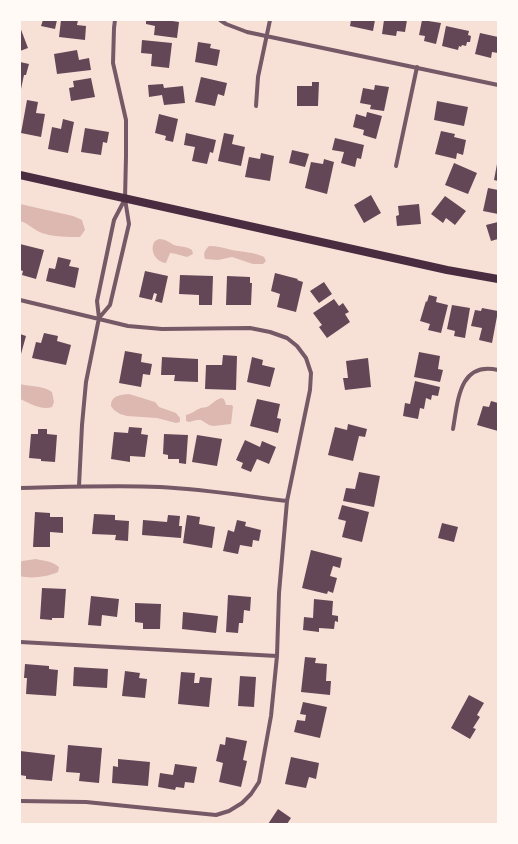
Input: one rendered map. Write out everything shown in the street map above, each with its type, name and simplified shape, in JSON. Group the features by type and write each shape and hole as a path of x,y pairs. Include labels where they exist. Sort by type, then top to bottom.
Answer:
{"main road":[{"path":"20,175 447,270 498,278"}],"street":[{"path":"99,318 110,305 129,224 125,199 126,120 113,63 115,20"},
{"path":"220,20 226,24 247,32 498,85"},
{"path":"256,106 258,77 270,20"},
{"path":"396,166 417,67"},
{"path":"79,486 86,382 99,318 97,301 114,220 125,199"},
{"path":"20,300 128,326 162,329 250,328 270,332 287,338 298,346 306,358 311,373 310,390 287,501 279,593 277,656 271,716 259,782 251,794 242,803 229,811 216,815 86,802 20,801"},
{"path":"453,429 461,390 469,375 485,368 498,370"},
{"path":"20,488 79,486 167,488 210,491 287,501"},
{"path":"20,642 277,656"}],"shaded area":[{"path":"20,204 73,216 82,220 85,230 80,237 56,236 42,233 20,221"},
{"path":"159,239 165,240 174,245 186,247 192,250 193,254 187,257 170,253 166,263 162,262 156,258 153,251 153,244"},
{"path":"209,246 256,254 264,257 266,261 263,264 253,264 232,257 218,260 205,259 204,255"},
{"path":"20,384 40,387 52,392 54,402 52,407 40,407 20,399"},
{"path":"129,394 155,402 159,407 176,413 180,418 180,422 176,423 157,418 127,416 114,410 111,406 111,402 117,396"},
{"path":"221,398 224,399 226,405 232,405 233,407 231,424 213,426 201,420 186,421 186,415 201,408 208,407 216,400"},
{"path":"36,559 56,565 59,567 58,572 39,577 20,576 20,563 22,561"}],"building":[{"path":"43,20 57,20 55,29 41,26"},
{"path":"61,20 78,20 77,25 86,26 85,40 59,37"},
{"path":"146,20 166,20 179,22 177,38 154,35 155,26 146,24"},
{"path":"351,20 375,20 373,31 350,26"},
{"path":"384,20 407,20 405,32 397,31 396,36 382,34"},
{"path":"422,20 441,23 436,44 424,41 425,36 419,35"},
{"path":"446,26 469,31 468,35 471,36 470,42 467,42 466,46 459,46 458,50 442,46"},
{"path":"20,27 28,48 20,51"},
{"path":"480,33 498,37 498,53 492,52 491,58 475,54"},
{"path":"142,40 172,43 169,68 151,66 152,54 141,53"},
{"path":"198,42 211,44 210,48 220,50 217,66 195,62"},
{"path":"77,50 79,60 89,58 91,70 57,74 54,54"},
{"path":"20,62 29,64 26,75 24,75 21,89"},
{"path":"201,77 227,83 224,96 218,94 215,106 195,102"},
{"path":"91,78 95,97 71,101 69,88 74,87 73,81"},
{"path":"312,82 319,82 318,106 297,106 297,86 312,86"},
{"path":"163,84 164,88 183,86 185,103 164,105 162,95 149,97 148,85"},
{"path":"375,85 389,87 384,111 370,109 371,105 360,103 363,88 374,90"},
{"path":"27,100 38,102 36,113 45,114 41,137 21,133"},
{"path":"437,101 468,107 464,126 434,120"},
{"path":"367,112 382,116 376,139 363,135 364,130 353,127 356,114 366,117"},
{"path":"159,114 178,119 173,142 165,140 166,136 155,133"},
{"path":"63,119 74,122 68,153 48,149 52,127 61,129"},
{"path":"85,128 109,132 107,143 103,142 101,155 81,152"},
{"path":"441,131 455,134 454,137 466,140 463,155 457,153 456,159 435,154"},
{"path":"186,133 216,140 213,153 210,152 207,164 192,161 195,147 184,145"},
{"path":"224,133 234,135 232,144 245,147 241,166 218,161"},
{"path":"335,138 364,145 361,159 357,158 355,167 341,163 344,152 332,150"},
{"path":"292,150 309,154 305,167 289,163"},
{"path":"261,153 274,156 270,181 245,177 249,157 260,159"},
{"path":"324,159 334,162 327,194 305,188 311,162 323,164"},
{"path":"454,163 477,173 468,194 445,185"},
{"path":"498,164 498,181 494,180"},
{"path":"488,188 498,190 498,214 483,211"},
{"path":"371,195 381,213 364,223 354,205"},
{"path":"445,196 466,211 455,225 446,218 443,223 431,214"},
{"path":"419,204 421,224 397,226 396,216 399,215 398,206"},
{"path":"498,222 498,239 491,241 486,225"},
{"path":"20,244 44,250 36,279 22,275 23,271 20,270"},
{"path":"58,257 71,260 69,266 79,268 75,288 46,281 49,268 55,269"},
{"path":"145,271 168,276 162,303 155,301 157,294 154,293 152,300 139,297"},
{"path":"275,273 298,279 297,280 303,282 296,312 277,307 280,294 271,291"},
{"path":"180,275 213,276 212,305 199,305 199,295 179,294"},
{"path":"227,276 250,277 250,283 252,283 251,305 226,305"},
{"path":"324,282 332,294 319,303 310,291"},
{"path":"429,295 437,297 436,302 448,305 441,333 428,330 430,324 420,321"},
{"path":"334,299 339,306 343,303 349,312 345,314 350,322 327,338 319,327 322,325 313,313"},
{"path":"452,305 470,308 465,338 454,336 455,331 447,329"},
{"path":"482,308 498,311 492,343 479,340 482,328 471,326 475,310 481,311"},
{"path":"44,333 58,336 57,341 71,345 66,365 32,358 36,342 41,343"},
{"path":"20,334 26,336 21,354 20,353"},
{"path":"125,351 142,354 141,362 152,364 150,375 143,374 141,387 119,383"},
{"path":"419,352 440,356 438,369 443,370 440,382 414,377"},
{"path":"223,355 237,356 236,390 205,389 206,365 222,365"},
{"path":"162,357 198,359 198,382 174,381 175,375 161,375"},
{"path":"252,357 263,360 262,365 275,368 270,387 247,382"},
{"path":"368,358 371,387 345,390 343,378 348,378 346,361"},
{"path":"415,381 440,387 438,396 432,395 431,400 426,398 424,409 420,408 418,419 403,416 405,403 410,404"},
{"path":"257,399 280,404 277,418 281,419 278,433 250,426"},
{"path":"491,401 498,403 498,431 477,425 483,406 489,407"},
{"path":"348,424 367,429 365,437 359,436 353,461 328,455 335,427 347,430"},
{"path":"129,427 142,428 141,434 148,435 145,457 130,456 130,462 111,459 114,432 128,433"},
{"path":"38,429 47,429 47,434 57,435 55,462 29,458 31,434 38,434"},
{"path":"164,434 188,435 186,464 179,463 179,459 168,459 168,455 163,454"},
{"path":"197,435 222,439 217,466 192,462"},
{"path":"245,440 260,447 262,441 276,447 269,464 257,459 251,472 241,468 243,463 236,460"},
{"path":"359,472 380,476 374,507 343,501 346,488 355,489"},
{"path":"342,505 369,512 362,542 342,537 346,521 338,519"},
{"path":"35,512 50,513 50,517 63,517 63,533 50,532 50,547 33,547"},
{"path":"94,514 115,515 115,520 129,521 128,541 115,540 116,535 92,534"},
{"path":"168,515 180,516 179,526 182,526 181,538 142,535 143,520 167,522"},
{"path":"187,515 200,517 199,524 215,527 212,548 183,543"},
{"path":"237,520 246,522 245,526 261,530 259,541 253,540 252,547 240,545 238,554 223,551 228,530 234,532"},
{"path":"442,523 458,527 454,542 438,538"},
{"path":"311,550 342,558 340,568 333,566 330,576 337,578 333,593 328,591 327,594 302,588"},
{"path":"42,588 66,589 64,618 52,618 52,620 40,619"},
{"path":"228,595 251,597 250,611 244,610 243,623 239,623 238,633 226,632"},
{"path":"91,596 119,599 117,617 102,615 101,626 88,625"},
{"path":"314,599 333,601 332,615 338,616 338,622 335,621 334,629 319,628 319,632 303,630 304,617 313,618"},
{"path":"135,603 161,604 160,629 143,629 143,623 135,622"},
{"path":"183,612 218,616 216,633 182,629"},
{"path":"305,657 316,658 315,663 327,664 326,681 331,681 330,695 301,692"},
{"path":"25,664 49,666 49,669 58,670 56,696 26,694 27,678 24,678"},
{"path":"74,667 108,669 107,688 73,686"},
{"path":"125,671 140,673 139,678 147,679 145,698 122,696"},
{"path":"181,672 195,673 194,683 199,683 200,677 212,678 209,707 178,704"},
{"path":"240,676 256,677 254,707 238,706"},
{"path":"469,695 484,703 477,715 480,717 473,728 476,729 470,739 451,728"},
{"path":"303,702 327,707 320,738 294,732 297,720 305,721 306,715 300,714"},
{"path":"226,737 247,741 243,760 247,761 241,787 219,782 223,763 216,761 220,744 225,745"},
{"path":"68,745 102,748 99,783 79,781 80,773 66,772"},
{"path":"20,751 55,755 52,781 26,779 26,776 20,775"},
{"path":"291,757 319,763 316,779 309,777 306,788 285,784"},
{"path":"118,759 150,762 148,786 112,783 113,766 118,767"},
{"path":"175,764 197,767 194,783 185,782 184,788 176,787 175,790 158,787 160,773 173,775"},
{"path":"278,809 291,818 287,824 268,824"}]}
